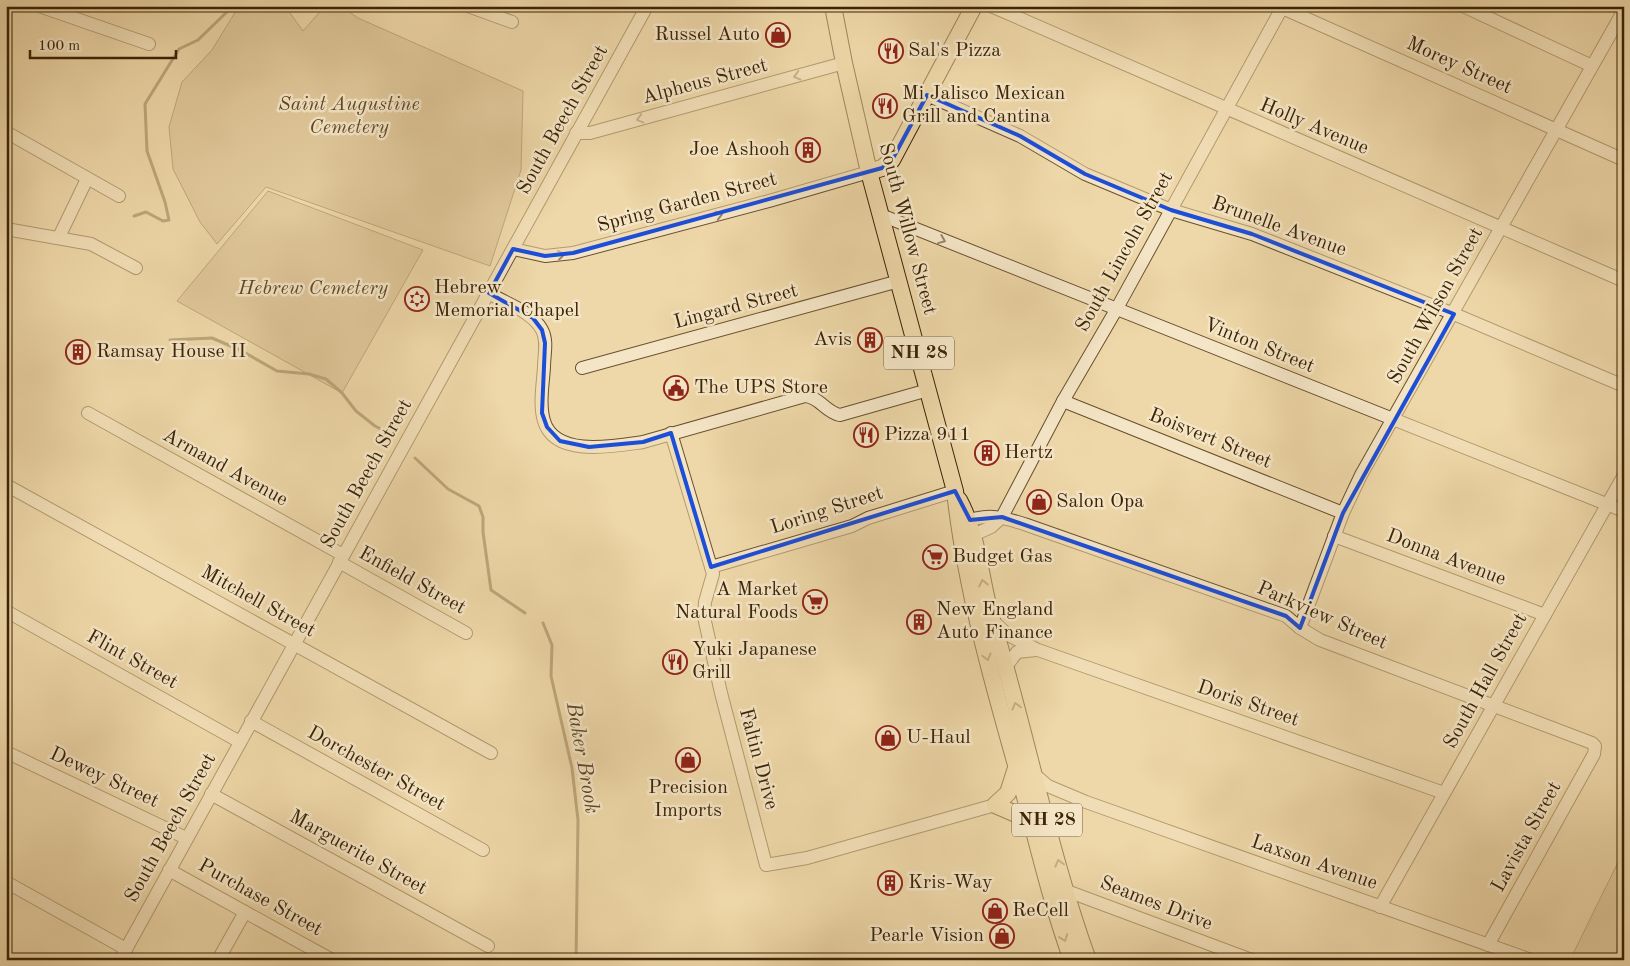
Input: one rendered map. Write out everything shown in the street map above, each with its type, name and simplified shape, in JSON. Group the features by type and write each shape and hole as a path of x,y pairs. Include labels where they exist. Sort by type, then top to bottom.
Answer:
{"main road":[{"name":"South Willow Street","path":"833,6 869,172 964,522 980,629 1016,768 1032,796 1066,890 1088,960"},
{"path":"869,172 882,168 892,160 974,6"},
{"name":"South Willow Street","path":"967,538 1034,774 1030,820 1047,883 1072,960"},
{"path":"1016,768 1008,793 995,805 1030,820"}],"street":[{"path":"39,6 149,44"},
{"name":"South Beech Street","path":"123,955 293,643 647,6"},
{"name":"Holly Avenue","path":"991,6 1624,281"},
{"path":"1463,6 1592,66"},
{"path":"473,7 512,22"},
{"name":"South Lincoln Street","path":"967,538 996,524 1002,517 1063,401 1116,310 1281,7"},
{"name":"Morey Street","path":"1281,7 1624,160"},
{"name":"South Wilson Street","path":"1300,628 1343,513 1393,420 1592,66 1620,24 1624,10"},
{"name":"Alpheus Street","path":"576,133 590,133 844,63"},
{"name":"Brunelle Avenue","path":"927,95 1020,136 1085,174 1171,210 1252,234 1454,314 1624,386"},
{"path":"6,132 119,196"},
{"name":"Spring Garden Street","path":"513,250 545,256 573,253 770,201 869,172"},
{"path":"59,237 87,179"},
{"name":"Vinton Street","path":"881,215 1624,511"},
{"path":"6,229 59,237 102,248 136,268"},
{"name":"Lingard Street","path":"582,368 899,282"},
{"path":"489,293 533,318 542,330 545,343 542,413 547,427 560,441 582,446 644,442 805,396 814,398 827,410 840,415 928,390"},
{"name":"Boisvert Street","path":"1063,401 1343,513"},
{"name":"Armand Avenue","path":"88,413 341,559"},
{"name":"Faltin Drive","path":"671,433 713,574 705,602 704,617 721,693 766,865 807,858 995,805"},
{"name":"South Hall Street","path":"1380,907 1624,474"},
{"name":"Mitchell Street","path":"6,485 491,753"},
{"name":"Loring Street","path":"711,567 852,526 868,518 955,491"},
{"path":"964,522 991,516 1002,517"},
{"name":"Parkview Street","path":"1002,517 1286,616 1300,628 1320,640 1587,740 1595,746"},
{"name":"Donna Avenue","path":"1334,536 1545,615"},
{"name":"Enfield Street","path":"341,559 466,633"},
{"name":"Flint Street","path":"6,611 240,742"},
{"name":"Doris Street","path":"992,621 1008,635 1038,650 1444,793"},
{"path":"1005,668 1017,652 1038,650"},
{"name":"Dorchester Street","path":"251,721 483,850"},
{"name":"Lavista Street","path":"1488,945 1594,754 1595,746"},
{"name":"Dewey Street","path":"6,752 186,838"},
{"name":"Laxson Avenue","path":"1034,774 1048,786 1086,802 1531,960"},
{"name":"Marguerite Street","path":"211,794 488,946"},
{"name":"Laxson Avenue","path":"1032,796 1086,802"},
{"name":"Purchase Street","path":"169,870 245,912 317,956 332,960"},
{"path":"6,882 123,955"},
{"name":"Seames Drive","path":"1047,883 1252,960"},
{"path":"218,960 245,912"}],"highlighted area":[{"path":"927,95 1020,136 1085,174 1171,210 1252,234 1454,314 1343,513 1300,628 1286,616 1002,517 970,520 955,491 711,567 671,433 643,442 589,447 560,441 547,427 542,413 545,343 542,330 533,318 489,293 513,249 545,256 573,253 882,168 892,160"}],"green space":[{"name":"Saint Augustine Cemetery","path":"239,6 285,6 303,31 325,6 341,6 358,18 523,91 521,170 490,266 266,187 217,244 200,222 173,169 169,127 182,82 212,50"},
{"name":"Hebrew Cemetery","path":"268,191 423,250 342,393 177,301"},
{"path":"1624,850 1624,960 1570,960"}],"waterway":[{"name":"Baker Brook","path":"134,216 146,212 163,221 169,220 165,202 147,151 145,104 179,49 198,40 233,6"},
{"name":"Baker Brook","path":"170,340 212,338 240,350 277,371 309,374 326,379 342,393 356,411 375,426 392,435"},
{"name":"Baker Brook","path":"415,458 448,489 479,506 483,517 483,532 491,590 525,613"},
{"name":"Baker Brook","path":"543,623 552,645 551,676 572,768 578,820 576,960"}],"place":[{"name":"Russel Auto","path":"778,35"},
{"name":"Sal's Pizza","path":"891,51"},
{"name":"Mi Jalisco Mexican Grill and Cantina","path":"885,106"},
{"name":"Joe Ashooh","path":"808,150"},
{"name":"Hebrew Memorial Chapel","path":"417,299"},
{"name":"Avis","path":"870,340"},
{"name":"Ramsay House II","path":"78,352"},
{"name":"The UPS Store","path":"676,388"},
{"name":"Pizza 911","path":"866,435"},
{"name":"Hertz","path":"987,453"},
{"name":"Salon Opa","path":"1039,502"},
{"name":"Budget Gas","path":"935,557"},
{"name":"A Market Natural Foods","path":"815,602"},
{"name":"New England Auto Finance","path":"919,622"},
{"name":"Yuki Japanese Grill","path":"675,662"},
{"name":"U-Haul","path":"888,738"},
{"name":"Precision Imports","path":"688,760"},
{"name":"Kris-Way","path":"890,883"},
{"name":"ReCell","path":"995,911"},
{"name":"Pearle Vision","path":"1002,936"}]}
